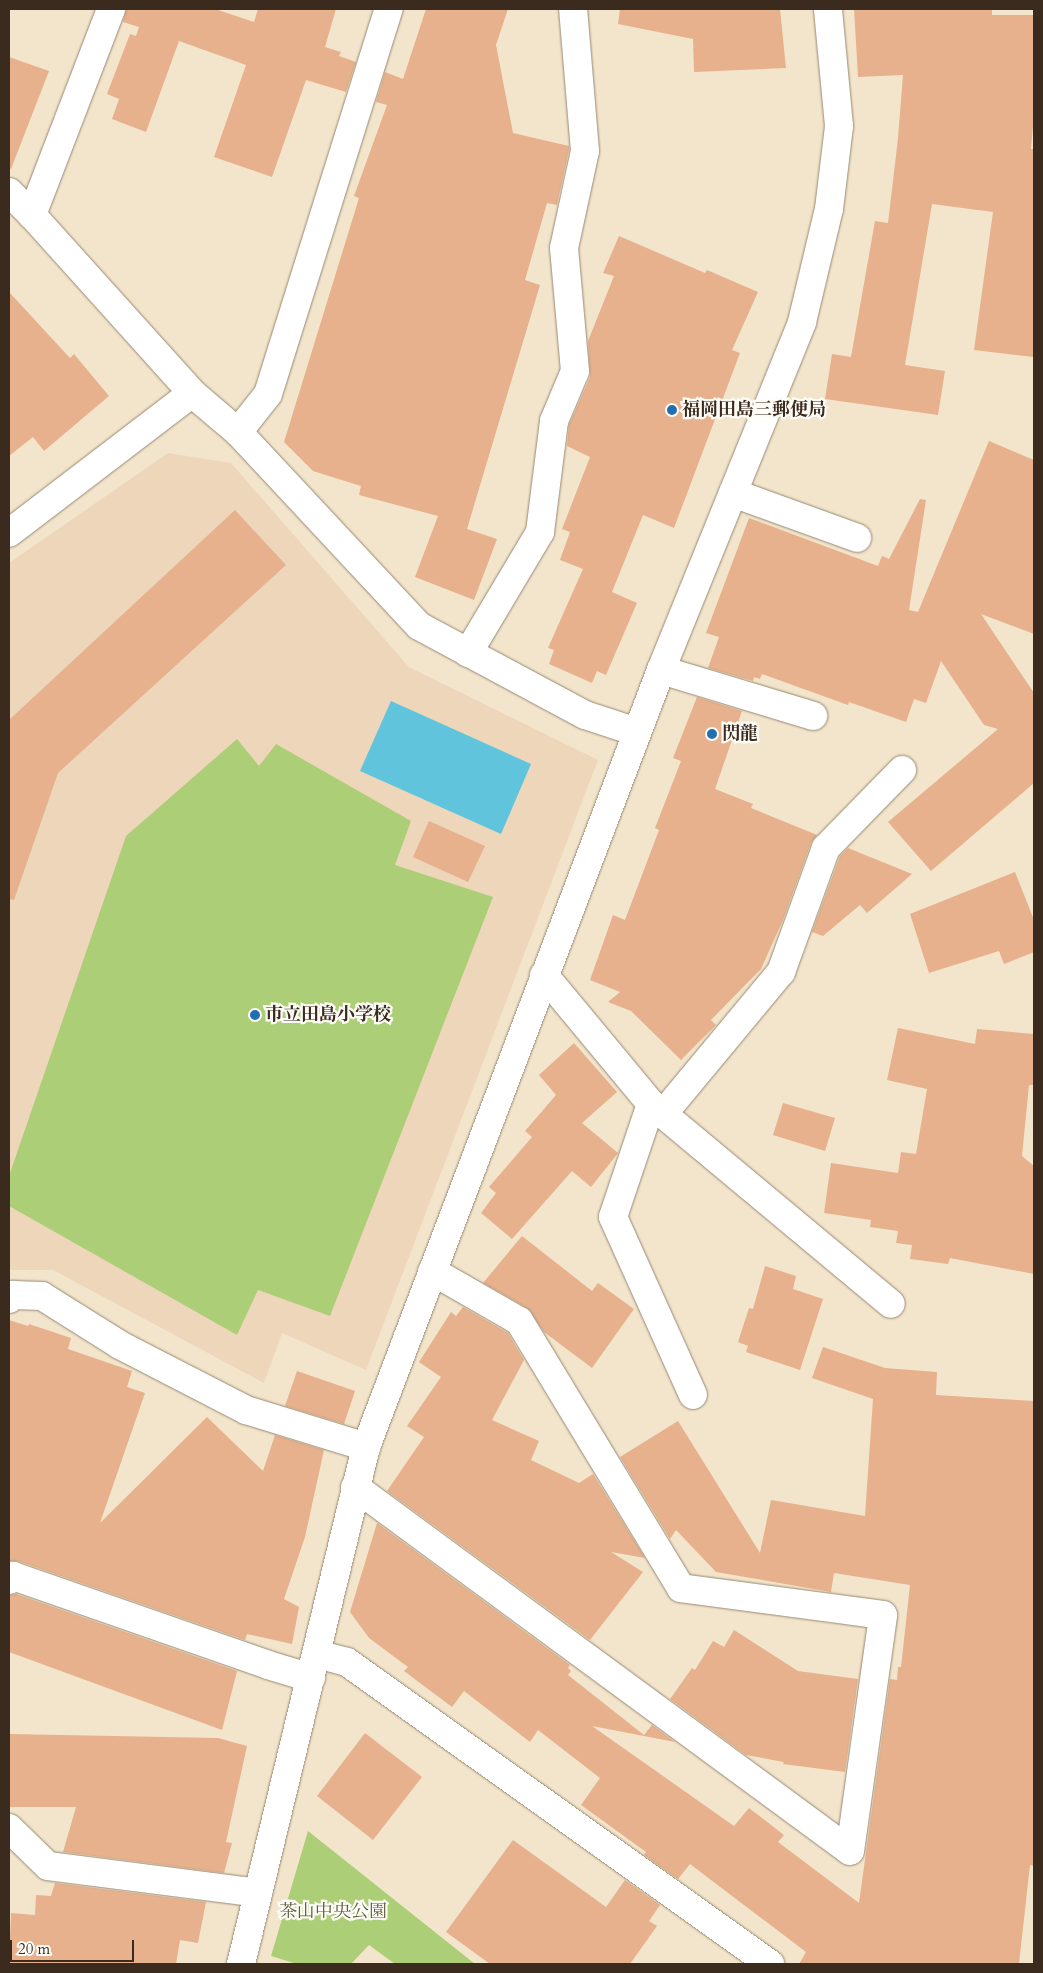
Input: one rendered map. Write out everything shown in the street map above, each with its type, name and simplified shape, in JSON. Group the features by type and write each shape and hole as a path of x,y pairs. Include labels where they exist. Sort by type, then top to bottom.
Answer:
{"street":[{"path":"32,215 111,9"},
{"path":"238,432 268,394 389,9"},
{"path":"468,653 540,532 554,421 575,371 564,248 584,151 573,9"},
{"path":"241,1964 366,1447 661,670 802,322 829,209 839,126 828,9"},
{"path":"9,192 32,215 192,393 238,432 419,626 585,715 637,732"},
{"path":"9,533 192,393"},
{"path":"733,493 857,538"},
{"path":"661,670 813,716"},
{"path":"693,1395 613,1217 657,1109 781,972 826,848 902,770"},
{"path":"544,975 657,1109 891,1304"},
{"path":"355,1487 850,1851 882,1615 681,1588 519,1321 432,1271"},
{"path":"9,1299 13,1295 42,1296 120,1346 246,1410 366,1447"},
{"path":"9,1580 13,1576 268,1665 314,1666 347,1662 770,1964"},
{"path":"9,1828 48,1866 258,1893"}],"shaded area":[{"name":"市立田島小学校","path":"168,453 231,463 409,667 598,760 366,1370 282,1333 264,1383 53,1270 9,1270 9,563"}],"green space":[{"path":"237,739 259,766 276,744 411,821 395,865 493,897 330,1316 258,1290 237,1335 9,1206 9,1176 126,836"},
{"name":"茶山中央公園","path":"308,1831 475,1964 395,1964 369,1945 351,1964 297,1964 271,1956"}],"water":[{"path":"391,701 531,764 501,834 360,771"}],"building":[{"path":"126,9 215,9 254,22 258,9 336,9 325,47 341,52 339,56 356,62 346,92 306,80 272,177 214,157 246,65 179,41 146,132 112,119 119,99 107,94 130,34 136,36 139,27 123,22"},
{"path":"426,9 508,9 496,45 513,133 569,146 557,205 547,203 525,280 540,285 467,529 497,539 474,600 415,577 438,516 359,495 361,486 313,471 284,442 359,198 354,196 387,105 376,102 385,72 403,79"},
{"path":"620,9 780,9 786,68 694,72 693,39 618,24"},
{"path":"854,9 992,9 992,15 1034,15 1034,114 1031,149 1034,149 1034,357 974,350 993,212 932,204 905,365 945,371 938,415 825,399 832,354 851,357 875,221 888,223 903,75 858,77"},
{"path":"9,57 49,71 11,169 9,168"},
{"path":"619,236 705,273 707,270 758,292 732,350 740,353 674,528 643,515 612,592 637,603 606,675 597,671 592,683 549,664 554,650 548,648 583,569 560,560 570,532 562,529 590,457 567,446 569,425 590,377 588,341 614,276 603,273"},
{"path":"9,292 70,358 74,354 109,396 44,451 33,437 9,456"},
{"path":"989,441 1034,460 1034,634 981,614 1034,693 1034,783 931,871 888,822 998,729 984,725 941,661 926,703 914,699 906,722 849,702 848,705 762,674 760,679 754,677 753,681 708,668 719,637 706,633 749,518 878,566 882,556 889,559 920,499 926,500 909,610 918,612"},
{"path":"235,510 286,565 58,773 14,900 9,899 9,720"},
{"path":"697,697 742,711 715,789 753,804 751,808 817,835 811,843 783,920 761,969 711,1020 716,1025 681,1060 631,1011 608,1002 620,992 590,980 613,915 625,920 659,830 655,828 681,761 673,758"},
{"path":"429,821 485,846 468,882 413,857"},
{"path":"848,848 912,874 867,913 860,905 823,936 812,932 840,856"},
{"path":"1015,872 1034,920 1034,952 1004,964 999,951 929,973 910,914"},
{"path":"898,1028 975,1044 977,1029 1034,1034 1034,1085 1029,1085 1022,1156 1034,1166 1034,1274 950,1258 948,1264 910,1259 912,1245 896,1243 898,1231 870,1227 871,1220 824,1213 831,1163 898,1173 901,1152 916,1154 927,1089 887,1080"},
{"path":"574,1043 617,1092 582,1123 618,1153 591,1187 572,1171 512,1239 481,1213 496,1193 489,1187 532,1137 525,1131 556,1095 539,1075"},
{"path":"783,1103 835,1118 825,1151 773,1135"},
{"path":"522,1236 592,1291 598,1283 634,1309 592,1368 544,1332 527,1308 483,1283"},
{"path":"765,1266 796,1276 793,1289 823,1299 800,1370 746,1352 748,1346 738,1342 749,1308 753,1309"},
{"path":"463,1307 508,1333 524,1360 492,1420 539,1441 531,1460 579,1483 593,1474 645,1558 611,1552 643,1572 590,1640 387,1491 424,1437 407,1426 441,1377 419,1362 451,1312 456,1316"},
{"path":"9,1320 28,1326 29,1324 71,1338 68,1349 132,1371 127,1387 145,1393 100,1523 207,1417 263,1471 275,1435 324,1450 305,1537 284,1599 299,1607 292,1644 247,1634 245,1640 18,1561 9,1561"},
{"path":"823,1347 885,1368 937,1372 936,1395 1034,1401 1034,1866 1030,1865 1019,1964 799,1964 806,1952 690,1864 678,1879 644,1855 646,1852 581,1805 600,1778 538,1730 530,1742 464,1691 452,1707 404,1671 408,1667 369,1638 350,1612 377,1523 570,1665 568,1668 571,1671 568,1675 644,1735 652,1725 675,1742 592,1726 734,1826 749,1808 784,1835 778,1842 859,1903 890,1679 897,1680 898,1667 901,1667 910,1585 834,1573 831,1592 716,1572 676,1530 670,1539 620,1457 678,1421 760,1553 771,1500 865,1516 873,1399 812,1378"},
{"path":"297,1371 355,1391 344,1424 285,1406"},
{"path":"16,1594 237,1671 222,1730 9,1652 9,1595"},
{"path":"734,1630 798,1671 858,1679 845,1772 783,1764 784,1762 746,1755 670,1699 692,1668 695,1670 713,1641 724,1647"},
{"path":"365,1733 422,1777 373,1840 317,1796"},
{"path":"9,1734 218,1738 247,1746 226,1842 232,1843 224,1873 63,1852 76,1807 9,1807"},
{"path":"513,1840 606,1907 625,1880 660,1905 649,1921 657,1926 630,1964 490,1964 446,1932"},
{"path":"55,1883 206,1902 198,1943 180,1940 176,1964 9,1964 11,1913 35,1915 36,1895 51,1896"}],"place":[{"name":"福岡田島三郵便局","path":"672,410"},
{"name":"閃龍","path":"712,734"},
{"name":"市立田島小学校","path":"255,1015"}]}
